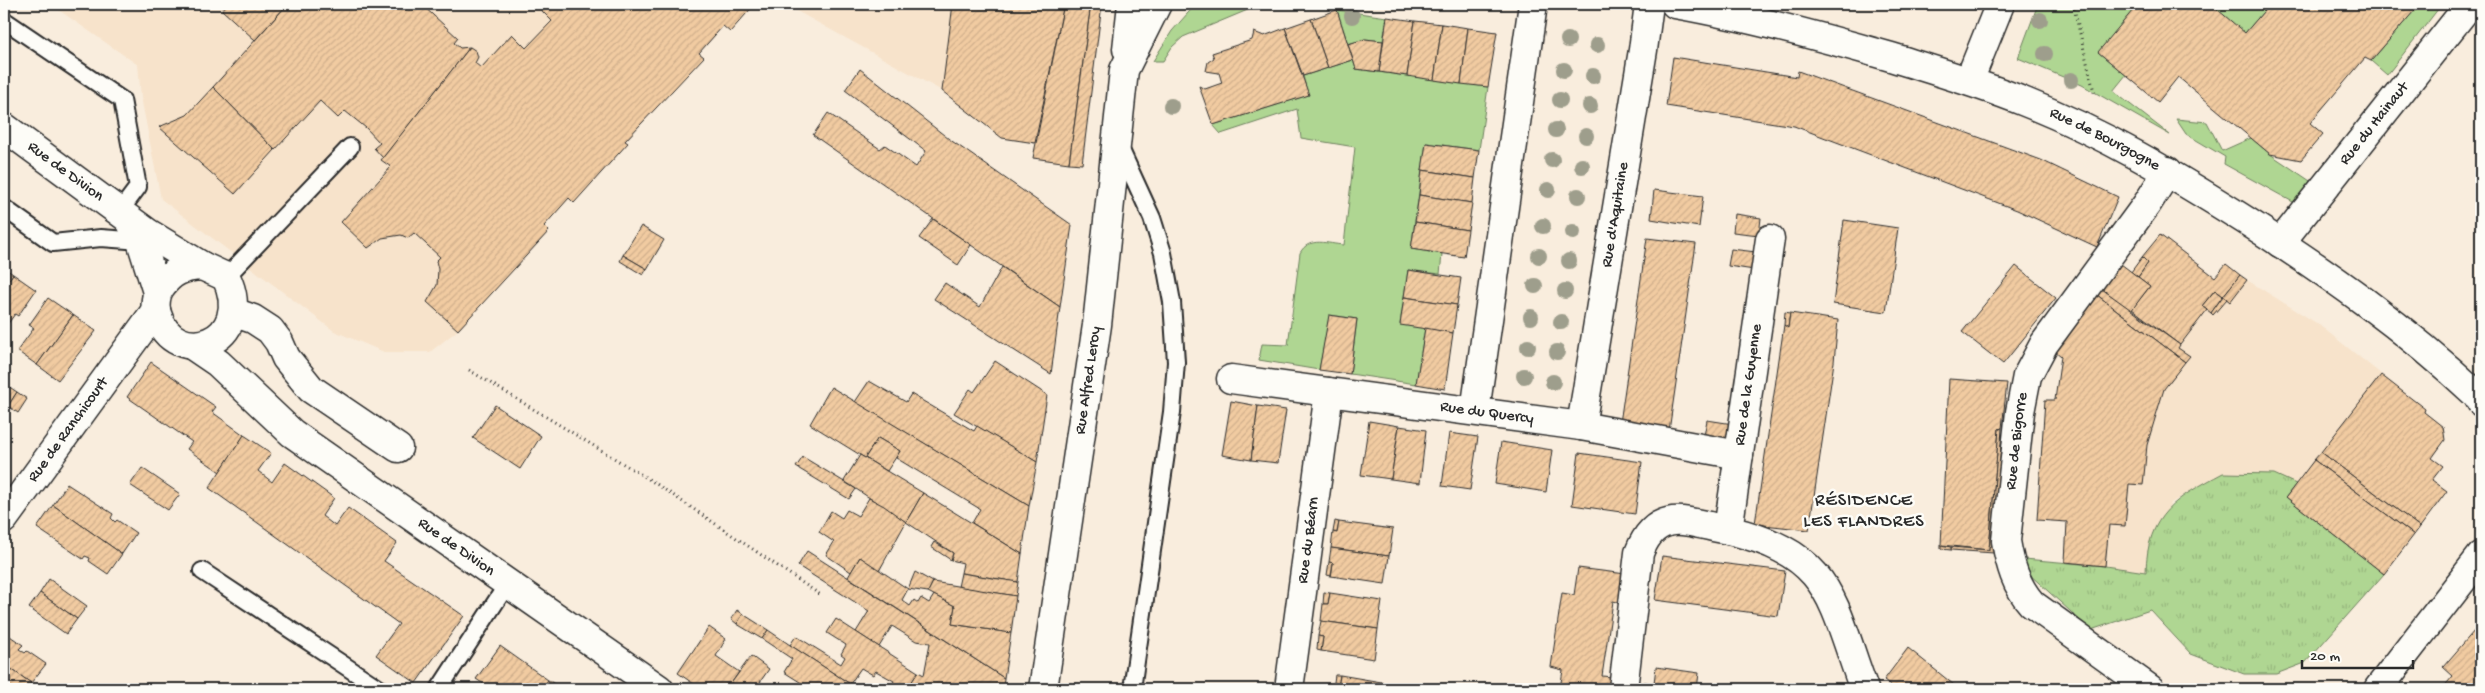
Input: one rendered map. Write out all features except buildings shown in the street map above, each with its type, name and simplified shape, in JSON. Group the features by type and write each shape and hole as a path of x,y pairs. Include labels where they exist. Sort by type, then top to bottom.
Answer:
{"street":[{"name":"Rue Alfred Leroy","path":"1043,689 1097,325 1132,4"},
{"name":"Rue Alfred Leroy","path":"1124,70 1157,4"},
{"path":"1475,411 1532,4"},
{"name":"Rue d'Aquitaine","path":"1581,426 1644,50 1649,4"},
{"name":"Rue de Bourgogne","path":"1675,4 1807,32 1969,80 2080,126 2168,171 2280,243 2370,305 2438,358 2480,398"},
{"path":"1969,80 2000,4"},
{"name":"Rue du Hainaut","path":"2280,243 2470,4"},
{"name":"Rue de Divion","path":"4,127 130,223 174,251 214,271 233,292 230,320 257,400"},
{"name":"Rue de Bigorre","path":"2150,689 2032,604 2022,593 2015,578 2009,560 2006,541 2020,412 2026,376 2044,344 2147,204 2168,171"},
{"name":"Rue de Divion","path":"130,223 156,301 160,325 183,342 218,363 292,433 659,689"},
{"name":"Rue de la Guyenne","path":"1728,530 1770,239"},
{"path":"156,301 168,276 185,267 214,271"},
{"name":"Rue de Ranchicourt","path":"4,519 114,365 156,301"},
{"path":"183,342 211,341 230,320 253,319 270,330 279,342 286,358 311,389 398,448"},
{"name":"Rue de Ranchicourt","path":"114,365 183,342"},
{"name":"Rue du Quercy","path":"1231,379 1581,426 1739,455"},
{"name":"Rue du Béarn","path":"1289,689 1329,392"},
{"path":"1624,689 1639,553 1644,542 1658,524 1670,520 1756,537 1790,552 1809,566 1822,581 1831,596 1864,689"},
{"path":"2378,689 2481,556"}],"lane":[{"path":"4,20 122,100 138,187 130,223 101,238 53,243 4,208"},
{"path":"1117,142 1152,218 1163,253 1172,302 1176,362 1172,412 1132,689"},
{"path":"214,271 350,147"},
{"path":"202,570 380,689"},
{"path":"439,689 508,583"}],"path":[{"path":"2073,4 2095,98"},
{"path":"469,370 655,483 822,596"}],"shaded area":[{"path":"50,4 755,4 730,32 723,26 699,53 704,57 625,141 628,143 574,203 569,199 544,226 549,231 458,330 430,352 384,352 334,331 161,199 141,97 138,65"},
{"path":"784,4 1102,4 1082,164 1033,158 1035,143 1002,138 942,91"},
{"path":"2160,235 2215,277 2247,280 2318,324 2425,409 2424,412 2443,427 2445,440 2432,458 2443,466 2432,480 2447,491 2384,574 2286,497 2223,473 2171,503 2146,559 2146,572 2105,566 2067,522 2037,520 2045,400 2055,400 2061,356 2054,350 2121,264 2131,271"}],"green space":[{"path":"1196,4 1262,4 1183,37 1172,47 1163,61 1153,61 1172,31"},
{"path":"2038,4 2270,4 2245,33 2098,52 2126,75 2113,91 2170,135 2082,85 2018,58"},
{"path":"2420,4 2442,4 2387,75 2371,61"},
{"path":"1337,10 1387,17 1383,41 1365,39 1348,44"},
{"path":"1353,60 1356,69 1488,87 1479,150 1426,143 1411,249 1442,254 1440,274 1408,270 1400,324 1425,328 1416,384 1350,374 1357,319 1330,315 1319,370 1259,360 1262,344 1288,345 1300,253 1308,244 1319,242 1344,245 1355,147 1301,138 1297,109 1221,134 1213,125 1308,95 1303,76"},
{"path":"2176,119 2207,122 2222,151 2251,138 2270,154 2319,187 2302,207 2224,164 2225,157 2186,134"},
{"path":"2223,473 2274,474 2296,484 2286,497 2384,574 2305,663 2276,674 2244,674 2191,654 2150,610 2091,630 2029,574 2024,559 2105,566 2146,572 2152,536 2158,522 2167,510 2191,491"}],"district":[{"name":"RÉSIDENCE LES FLANDRES","path":"1864,511"}]}
